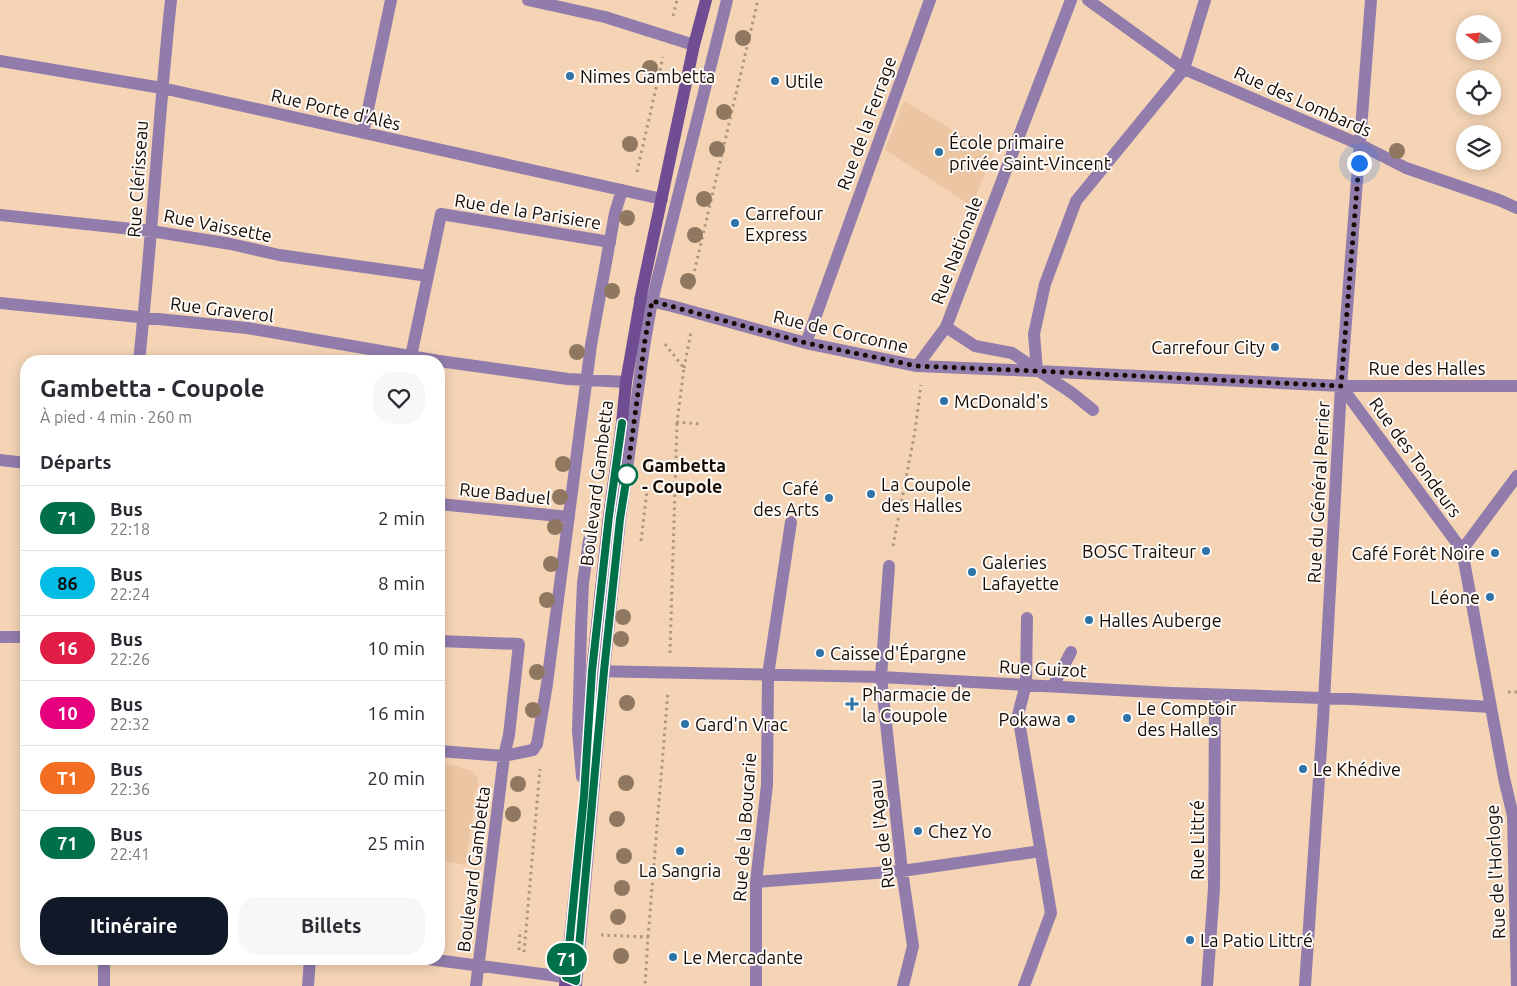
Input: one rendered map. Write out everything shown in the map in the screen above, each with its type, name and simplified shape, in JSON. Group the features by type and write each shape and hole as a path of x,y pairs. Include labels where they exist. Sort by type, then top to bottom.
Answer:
{"street":[{"name":"Rue Clérisseau","path":"140,355 162,88 172,0"},
{"path":"363,133 391,0"},
{"path":"528,0 605,17 694,45"},
{"name":"Boulevard Gambetta","path":"570,983 584,796 598,671 609,516 626,382 646,300 662,199 694,45 706,0"},
{"path":"445,961 522,971 570,983 598,671 645,340 646,300 727,0"},
{"name":"Rue de la Ferrage","path":"806,343 930,0"},
{"name":"Rue Nationale","path":"920,367 946,327 1071,0"},
{"name":"Rue des Lombards","path":"1088,0 1184,69 1361,145 1406,168 1517,208"},
{"path":"1037,371 1034,334 1045,284 1076,201 1184,69 1205,0"},
{"name":"Rue du Général Perrier","path":"1306,986 1341,386 1371,0"},
{"name":"Rue Porte d'Alès","path":"0,61 162,88 662,199"},
{"name":"Boulevard Gambetta","path":"537,744 547,684 597,302 615,213 622,190"},
{"name":"Rue de la Parisiere","path":"412,355 441,214 610,242"},
{"name":"Rue Vaissette","path":"0,215 151,231 231,244 279,255 428,276"},
{"name":"Rue de Corconne","path":"646,300 806,343 920,367 1037,371"},
{"name":"Rue Graverol","path":"0,303 247,328 390,355"},
{"path":"946,327 975,346 1012,353 1072,393 1093,410"},
{"name":"Rue Graverol","path":"445,362 568,379 626,382"},
{"name":"Rue des Halles","path":"1037,371 1341,386 1517,386"},
{"name":"Rue des Tondeurs","path":"1341,386 1462,550"},
{"path":"0,460 20,462"},
{"path":"1462,550 1517,476"},
{"name":"Rue Baduel","path":"445,505 569,517"},
{"name":"Rue de la Boucarie","path":"756,986 756,882 767,785 768,675 791,522"},
{"path":"584,796 578,731 580,629 589,540"},
{"name":"Rue de l'Horloge","path":"1462,550 1504,778 1513,816 1517,986"},
{"name":"Rue de l'Agau","path":"889,566 882,677 902,871 913,946 903,986"},
{"path":"1024,986 1051,913 1018,715 1026,684 1027,618"},
{"path":"0,637 20,637"},
{"name":"Boulevard Gambetta","path":"445,641 519,644 476,986"},
{"path":"1053,686 1071,652"},
{"name":"Rue Guizot","path":"598,671 882,677 1215,695 1324,698 1491,707"},
{"name":"Rue Littré","path":"1207,986 1214,888 1215,695"},
{"path":"445,751 504,756 533,750 537,744"},
{"path":"756,882 902,871 1041,851"},
{"path":"104,965 104,986"},
{"path":"308,986 310,965"}],"path":[{"path":"622,190 638,171 677,0"},
{"path":"675,307 680,287 691,290 758,0"},
{"path":"645,986 669,673 677,422 684,368 692,328"},
{"path":"658,342 664,343 684,368"},
{"path":"889,566 915,432 920,367"},
{"path":"677,422 698,424"},
{"path":"522,971 540,765 537,744"},
{"path":"519,953 520,930"},
{"path":"596,934 648,938"}],"shaded area":[{"name":"École primaire privée Saint-Vincent","path":"904,101 993,154 972,206 885,150"},
{"path":"445,765 459,766 460,768 471,770 477,777 479,787 473,796 476,797 465,865 445,861"}],"bus line":[{"name":"71","path":"622,423 609,516 592,671 584,796 566,977 576,981 604,671 620,519 627,475"}],"place":[{"name":"Nimes Gambetta","path":"570,76"},
{"name":"Utile","path":"775,81"},
{"name":"École primaire privée Saint-Vincent","path":"939,152"},
{"name":"Carrefour Express","path":"735,223"},
{"name":"Carrefour City","path":"1275,347"},
{"name":"McDonald's","path":"944,401"},
{"name":"Gambetta - Coupole","path":"627,475"},
{"name":"La Coupole des Halles","path":"871,494"},
{"name":"Café des Arts","path":"829,498"},
{"name":"BOSC Traiteur","path":"1206,551"},
{"name":"Café Forêt Noire","path":"1495,553"},
{"name":"Galeries Lafayette","path":"972,572"},
{"name":"Léone","path":"1490,597"},
{"name":"Halles Auberge","path":"1089,620"},
{"name":"Caisse d'Épargne","path":"820,653"},
{"name":"Pharmacie de la Coupole","path":"852,704"},
{"name":"Le Comptoir des Halles","path":"1127,718"},
{"name":"Pokawa","path":"1071,719"},
{"name":"Gard'n Vrac","path":"685,724"},
{"name":"Le Khédive","path":"1303,769"},
{"name":"Chez Yo","path":"918,831"},
{"name":"La Sangria","path":"680,851"},
{"name":"La Patio Littré","path":"1190,940"},
{"name":"Le Mercadante","path":"673,957"}],"route":[{"path":"627,475 652,301 806,343 917,366 1341,386 1359,163"}]}
